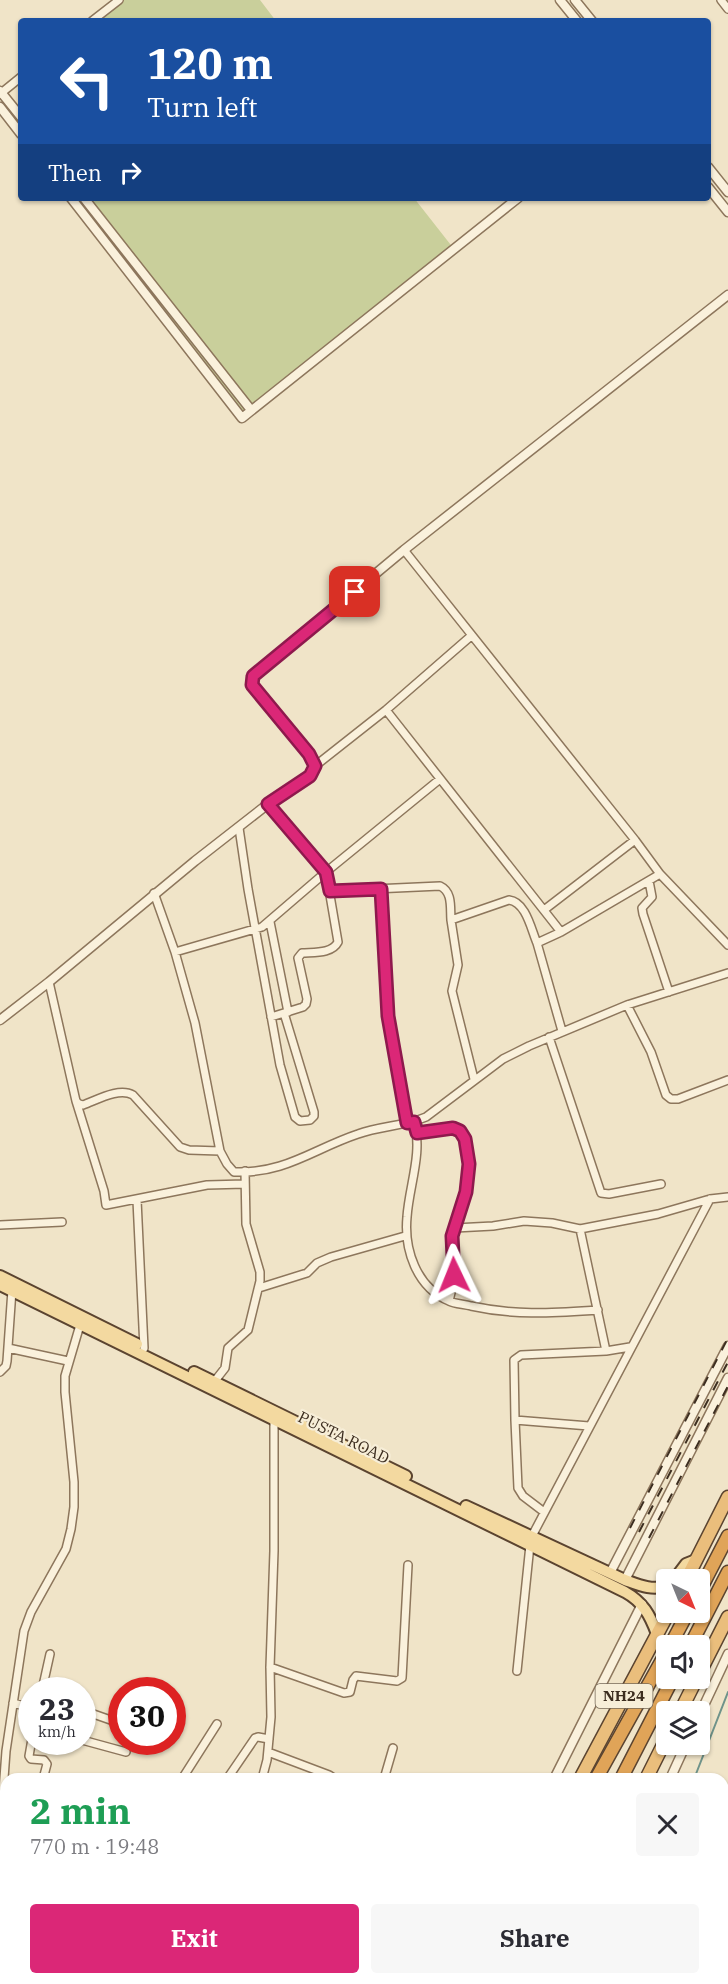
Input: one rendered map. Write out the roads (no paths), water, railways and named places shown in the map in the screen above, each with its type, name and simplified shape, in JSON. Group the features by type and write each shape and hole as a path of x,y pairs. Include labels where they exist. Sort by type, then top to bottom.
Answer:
{"highway":[{"path":"692,1569 728,1497"},
{"path":"710,1571 728,1536"},
{"path":"696,1635 728,1572"},
{"path":"710,1656 724,1633 728,1617"},
{"name":"NH24","path":"583,1773 663,1623"},
{"path":"599,1773 656,1671"},
{"path":"624,1773 667,1689"},
{"path":"649,1773 658,1755"}],"main road":[{"name":"PUSTA ROAD","path":"5,1283 214,1382 274,1415"},
{"name":"PUSTA ROAD","path":"5,1283 80,1325 474,1510 625,1592 642,1604"},
{"name":"PUSTA ROAD","path":"531,1540 625,1580 645,1587 656,1588"},
{"path":"683,1569 687,1564 696,1560"},
{"path":"642,1604 657,1634"}],"street":[{"path":"96,18 119,0"},
{"path":"560,0 575,18"},
{"path":"575,0 590,18"},
{"path":"721,0 728,9"},
{"path":"18,79 0,92 18,113"},
{"path":"0,107 18,130"},
{"path":"711,171 728,192"},
{"path":"711,191 728,212"},
{"path":"73,201 242,418 514,201"},
{"path":"86,201 252,410"},
{"path":"315,766 309,754 252,685 253,676 404,550 728,295"},
{"path":"404,550 660,874 728,945"},
{"path":"0,1020 49,982 154,893 268,804 310,776 315,766 386,710 471,636"},
{"path":"386,710 561,932"},
{"path":"175,952 255,930 270,922 326,872 440,779"},
{"path":"268,804 326,872 338,942 331,950 299,955 306,1004 271,1017"},
{"path":"239,828 280,1065 295,1117 300,1121 310,1120 314,1112 286,1013 270,922"},
{"path":"544,910 635,840"},
{"path":"537,944 660,874"},
{"path":"649,881 652,897 642,908 643,914 669,992"},
{"path":"330,891 440,886 446,888 449,894 458,964 452,991 474,1079"},
{"path":"381,889 388,1016 410,1123 417,1133 417,1150 405,1236 408,1253 418,1273 432,1289 449,1301 496,1311 522,1314 598,1310"},
{"path":"154,893 175,952 195,1023 220,1152 234,1172 282,1167 356,1134 381,1127 410,1123 426,1117 503,1059 549,1037 627,1005 728,973"},
{"path":"451,920 509,900 516,901 521,906 537,944 562,1031"},
{"path":"49,982 76,1101 104,1191 106,1206 207,1185 245,1184"},
{"path":"627,1005 651,1052 666,1095 671,1099 678,1099 728,1080"},
{"path":"549,1037 601,1193 609,1194 661,1184"},
{"path":"76,1101 83,1105 115,1094 129,1092 180,1147 189,1150 220,1152"},
{"path":"417,1133 453,1128 460,1131 465,1139 469,1164 466,1192 452,1236 454,1275 449,1301"},
{"path":"214,1382 225,1368 228,1348 248,1330 259,1288 260,1272 246,1224 244,1172"},
{"path":"455,1228 493,1226 524,1221 552,1223 580,1229 658,1214 710,1199 728,1197"},
{"path":"518,1671 531,1540 543,1512 710,1199"},
{"path":"137,1200 144,1348"},
{"path":"0,1225 62,1222"},
{"path":"580,1229 606,1351"},
{"path":"259,1288 307,1273 317,1263 331,1257 405,1236"},
{"path":"0,1372 6,1366 8,1348 5,1283"},
{"path":"5,1773 21,1642 27,1621 66,1549 71,1528 74,1482 65,1392 68,1361 80,1325"},
{"path":"610,1574 728,1346"},
{"path":"543,1512 524,1497 518,1488 513,1363 521,1355 606,1351 630,1347"},
{"path":"8,1348 68,1361"},
{"path":"625,1580 728,1378"},
{"path":"263,1773 271,1717 274,1415"},
{"path":"515,1420 589,1426"},
{"path":"270,1667 344,1693 350,1692 356,1676 397,1681 402,1678 408,1565"},
{"path":"557,1773 642,1604"},
{"path":"45,1677 50,1654"},
{"path":"706,1701 728,1654"},
{"path":"13,1703 18,1704"},
{"path":"186,1773 217,1724"},
{"path":"231,1773 255,1738 269,1739"},
{"path":"386,1773 393,1748"},
{"path":"268,1752 324,1773"},
{"path":"29,1755 44,1760 47,1764 45,1773"},
{"path":"673,1773 681,1755"}],"waterway":[{"path":"696,1773 728,1692"}],"railway":[{"path":"630,1528 728,1338"},
{"path":"639,1532 728,1362"},
{"path":"649,1538 728,1386"}]}
